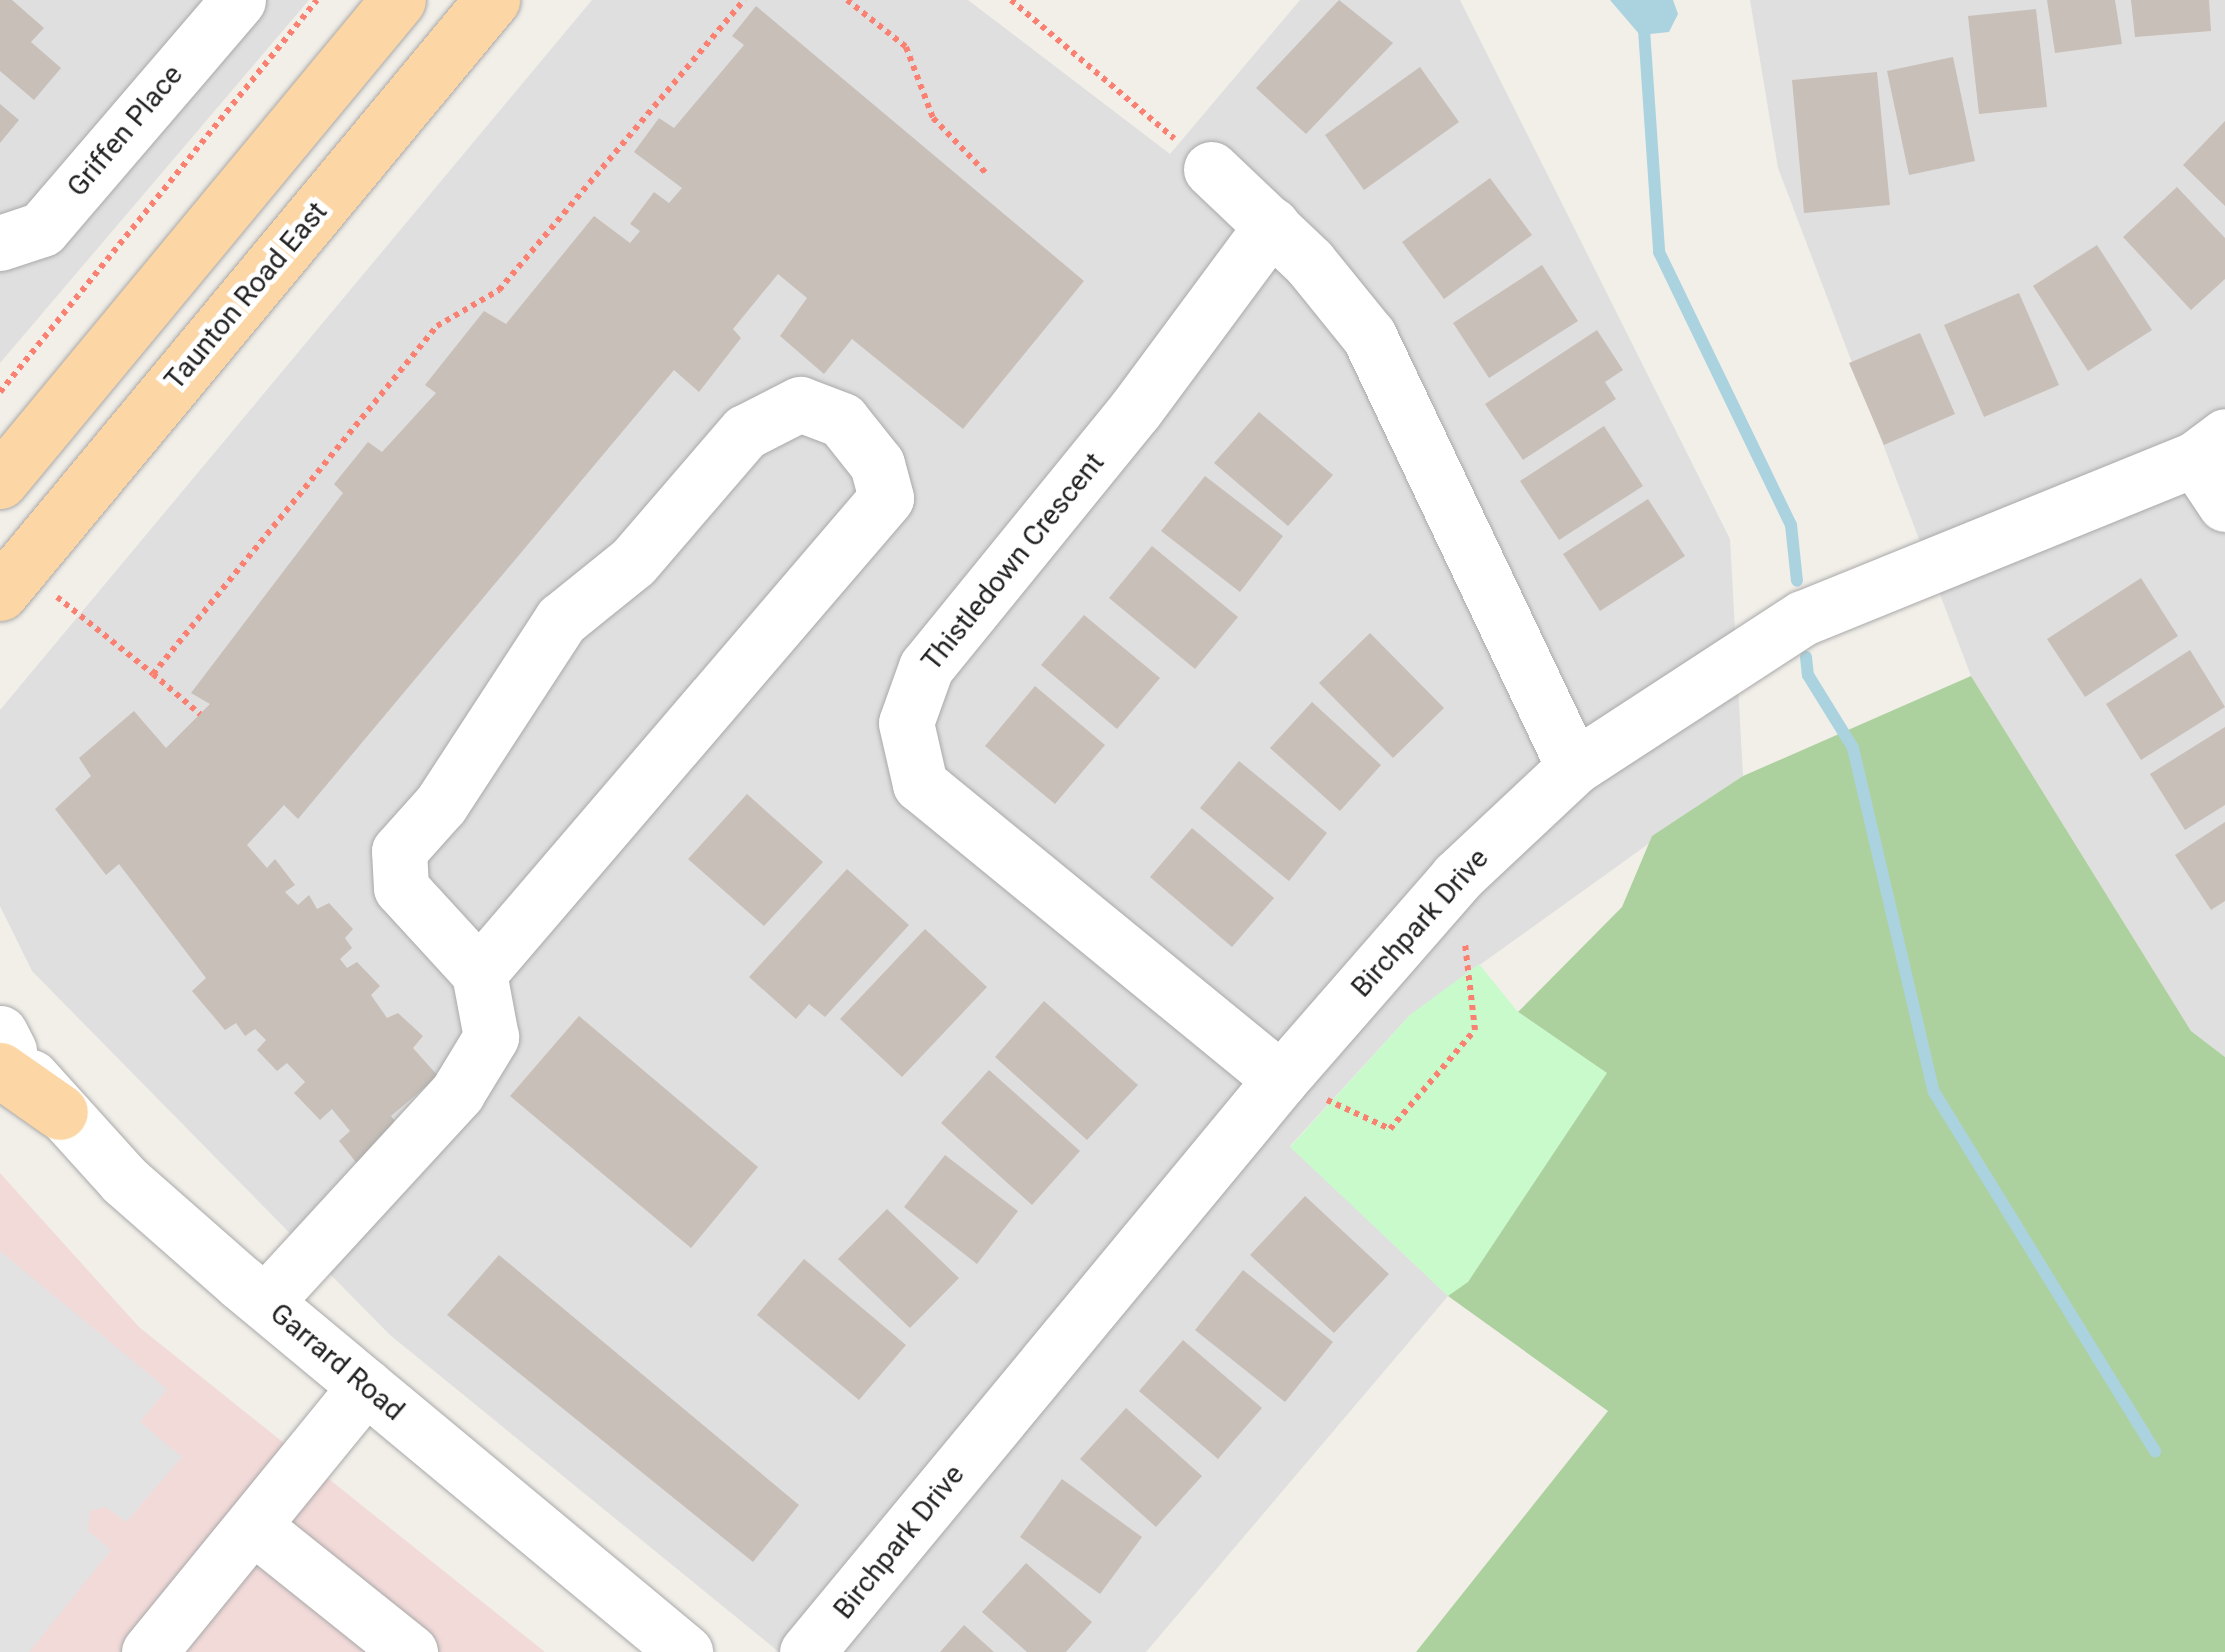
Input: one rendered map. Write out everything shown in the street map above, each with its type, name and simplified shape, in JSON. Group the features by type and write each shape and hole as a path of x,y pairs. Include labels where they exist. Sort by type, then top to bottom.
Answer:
{"main road":[{"path":"0,481 398,0"},
{"name":"Taunton Road East","path":"10,580 492,0"},
{"path":"2,1050 60,1112"}],"street":[{"name":"Griffen Place","path":"0,243 42,229 238,0"},
{"path":"1211,170 1272,225 1369,336 1574,767"},
{"name":"Thistledown Crescent","path":"1272,225 1135,410 926,667 906,724 920,784 1281,1079"},
{"path":"265,1302 457,1093 491,1037 479,973 401,888 399,851 441,804 560,620 632,562 745,432 800,404 842,420 877,464 886,498 479,973"},
{"path":"2210,448 2225,504"},
{"name":"Birchpark Drive","path":"807,1652 1281,1079 1458,877 1574,767 1803,618 2210,448"},
{"name":"Garrard Road","path":"60,1112 124,1180 265,1302 685,1652"},
{"path":"149,1652 366,1386"},
{"path":"254,1527 410,1652"}],"path":[{"path":"0,392 317,0"},
{"path":"153,674 437,326 499,290 744,0"},
{"path":"848,0 906,47 933,118 986,173"},
{"path":"1011,0 1211,170"},
{"path":"10,580 153,674 200,714"},
{"path":"1281,1079 1390,1129 1475,1030 1458,877"}],"shaded area":[{"path":"0,0 309,0 0,363"},
{"path":"592,0 968,0 1170,154 1300,0 1460,0 1730,539 1743,776 1410,1015 1290,1146 1448,1296 1146,1652 779,1652 390,1335 32,971 0,906 0,710"},
{"path":"1750,0 2225,0 2225,1057 2191,1031 1971,676 1778,168"},
{"path":"0,1173 139,1327 545,1652 0,1652"},
{"path":"0,1251 167,1389 140,1422 182,1457 126,1522 106,1507 90,1511 88,1531 111,1550 29,1652 0,1652"}],"green space":[{"path":"1971,676 2191,1031 2225,1057 2225,1652 1416,1652 1608,1411 1448,1296 1414,1233 1468,1281 1606,1073 1518,1012 1622,907 1652,836 1743,776"},
{"path":"1479,964 1518,1012 1607,1073 1468,1282 1448,1296 1290,1147 1410,1015"}],"water":[{"path":"1610,0 1673,0 1678,14 1669,32 1640,35"}],"building":[{"path":"0,0 12,0 44,28 31,42 61,68 34,100 0,71"},
{"path":"1339,0 1393,43 1306,134 1256,88"},
{"path":"2047,0 2115,0 2122,44 2055,53"},
{"path":"2131,0 2209,0 2211,31 2135,37"},
{"path":"756,6 1084,281 963,429 852,339 824,374 780,336 807,298 778,274 733,329 741,338 699,392 674,370 298,819 284,805 247,845 267,868 275,859 295,885 285,892 298,905 309,895 317,909 329,903 353,929 345,938 352,948 340,959 347,968 357,962 380,986 371,995 387,1018 398,1013 423,1036 413,1048 438,1076 391,1116 400,1128 359,1166 339,1141 350,1131 332,1109 320,1120 294,1093 305,1082 287,1063 277,1071 257,1050 266,1040 255,1029 245,1036 236,1023 225,1030 192,991 206,978 119,864 106,875 55,809 91,776 79,758 134,711 166,748 210,704 191,693 343,493 334,484 368,442 382,452 436,393 425,385 484,311 506,324 594,216 630,243 640,231 630,224 654,192 669,203 682,188 634,152 659,118 674,128 744,45 732,36"},
{"path":"2036,9 2047,107 1979,114 1968,16"},
{"path":"1953,57 1975,161 1909,175 1887,71"},
{"path":"1420,67 1459,122 1364,190 1325,135"},
{"path":"1877,72 1890,205 1804,213 1792,80"},
{"path":"0,104 19,120 0,143"},
{"path":"2225,121 2225,206 2183,165"},
{"path":"1490,178 1532,235 1444,299 1402,242"},
{"path":"2177,187 2225,238 2225,279 2191,310 2123,237"},
{"path":"2097,245 2152,330 2088,371 2033,286"},
{"path":"1542,265 1578,321 1489,378 1453,323"},
{"path":"2019,293 2059,385 1984,417 1944,325"},
{"path":"1597,330 1623,370 1605,382 1616,399 1523,460 1485,404"},
{"path":"1920,333 1955,414 1884,445 1849,363"},
{"path":"1259,412 1333,475 1288,526 1214,463"},
{"path":"1604,426 1643,486 1559,540 1520,481"},
{"path":"1205,476 1283,536 1240,592 1161,531"},
{"path":"1648,499 1685,556 1600,611 1563,554"},
{"path":"1152,546 1238,617 1195,669 1109,598"},
{"path":"2141,578 2178,636 2085,697 2047,639"},
{"path":"1084,615 1160,678 1117,729 1041,665"},
{"path":"1370,633 1444,708 1393,758 1319,683"},
{"path":"2190,650 2225,707 2141,760 2106,704"},
{"path":"1035,686 1105,745 1055,804 985,746"},
{"path":"1312,702 1381,765 1340,811 1270,748"},
{"path":"2225,727 2225,805 2185,830 2150,774"},
{"path":"1239,761 1327,833 1289,881 1200,808"},
{"path":"747,794 823,862 764,926 688,859"},
{"path":"2225,822 2225,901 2211,910 2175,855"},
{"path":"1192,828 1274,898 1232,947 1150,877"},
{"path":"847,869 909,925 825,1017 809,1004 796,1019 749,977"},
{"path":"925,929 987,987 902,1077 840,1019"},
{"path":"1044,1001 1138,1085 1087,1140 995,1057"},
{"path":"579,1016 758,1167 691,1248 510,1096"},
{"path":"989,1070 1080,1151 1032,1205 941,1123"},
{"path":"945,1155 1018,1211 977,1264 904,1207"},
{"path":"1305,1196 1389,1274 1334,1333 1250,1255"},
{"path":"887,1209 959,1278 910,1328 838,1259"},
{"path":"499,1255 799,1505 753,1562 447,1315"},
{"path":"804,1259 906,1345 859,1400 757,1315"},
{"path":"1243,1270 1333,1342 1285,1402 1195,1330"},
{"path":"1183,1340 1262,1408 1218,1459 1139,1391"},
{"path":"1126,1408 1202,1476 1156,1527 1080,1459"},
{"path":"1062,1479 1142,1537 1100,1594 1020,1537"},
{"path":"1026,1563 1092,1622 1066,1652 1027,1652 982,1612"},
{"path":"964,1625 994,1652 940,1652"}],"waterway":[{"path":"1642,0 1659,252 1791,525 1797,581"},
{"path":"1806,657 1808,675 1853,748 1934,1092 2155,1451"}]}
